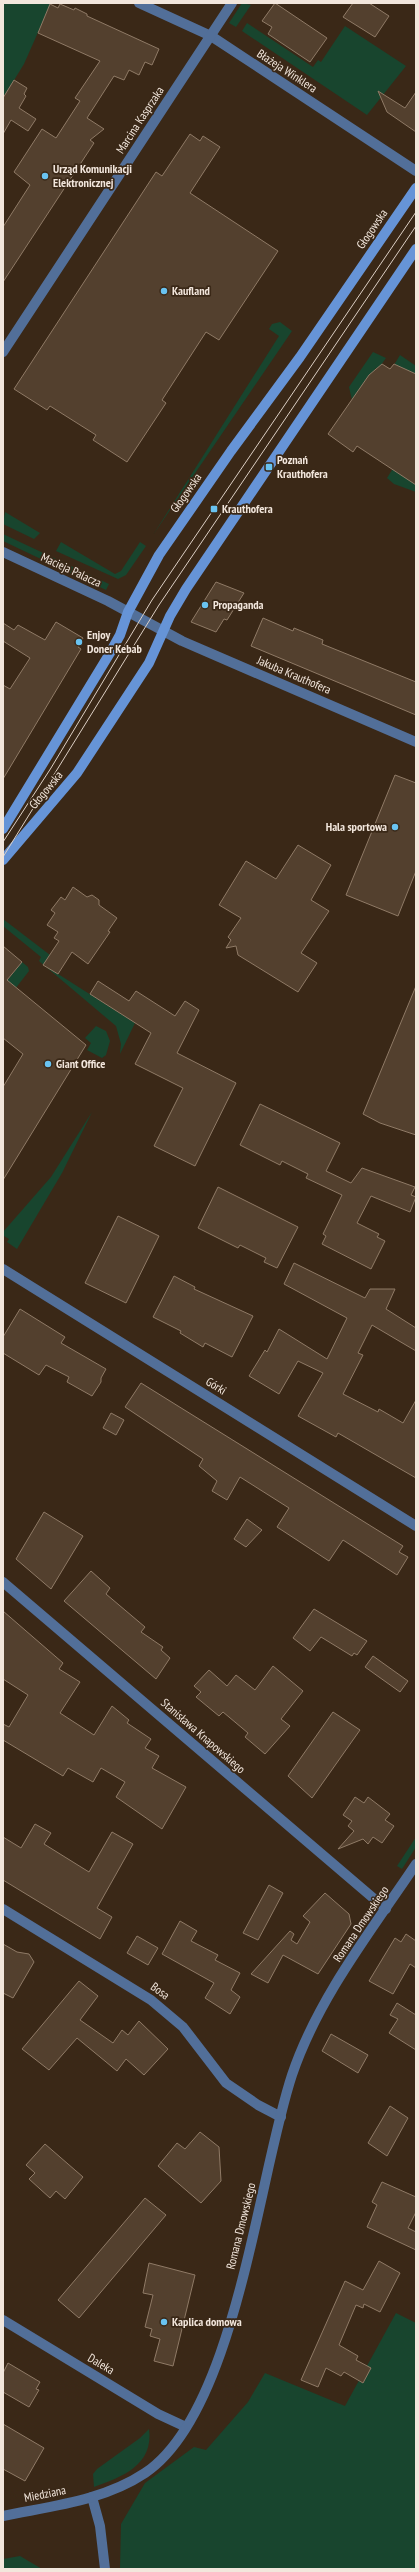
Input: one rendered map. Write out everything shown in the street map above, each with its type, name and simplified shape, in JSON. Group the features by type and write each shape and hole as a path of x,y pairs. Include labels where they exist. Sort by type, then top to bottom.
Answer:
{"street":[{"name":"Błażeja Winklera","path":"139,3 211,36 416,171"},
{"name":"Marcina Kasprzaka","path":"3,352 232,3"},
{"name":"Głogowska","path":"3,829 110,653 120,635 128,612 159,555 231,450 300,357 416,188"},
{"name":"Głogowska","path":"3,860 77,773 138,681 163,630 186,589 416,249"},
{"name":"Macieja Palacza","path":"3,552 163,630"},
{"name":"Jakuba Krauthofera","path":"163,630 192,646 416,742"},
{"name":"Górki","path":"3,1269 416,1526"},
{"name":"Stanisława Knapowskiego","path":"3,1582 386,1909"},
{"name":"Romana Dmowskiego","path":"92,2498 123,2486 147,2472 167,2452 186,2427 208,2387 219,2356 249,2249 292,2074 310,2033 340,1979 416,1864"},
{"name":"Bosa","path":"3,1909 151,2000 183,2028 226,2082 258,2105 281,2117"},
{"name":"Daleka","path":"3,2320 158,2414 186,2427"},
{"name":"Miedziana","path":"3,2516 92,2498"},
{"path":"92,2498 100,2526 105,2569"}],"green space":[{"path":"3,3 51,3 24,64 3,98"},
{"path":"242,3 251,5 236,27 229,23"},
{"path":"247,23 313,67 318,60 321,62 345,26 406,66 367,115 242,31"},
{"path":"280,322 292,331 153,535 279,336 269,329 272,324"},
{"path":"373,352 386,358 378,369 376,368 352,400 349,387"},
{"path":"400,355 416,366 416,374 394,365"},
{"path":"397,462 416,483 416,492 394,484 387,478"},
{"path":"5,512 40,533 34,539 3,524"},
{"path":"3,534 109,584 106,590 3,541"},
{"path":"61,542 115,574 121,571 140,542 146,546 126,575 118,579 56,551"},
{"path":"3,919 50,955 44,965 135,1023 120,1054 121,1044 116,1026 39,961 41,957 3,926"},
{"path":"22,962 28,967 29,971 15,989 6,982"},
{"path":"96,1026 106,1031 110,1041 106,1055 102,1058 87,1050 91,1043 85,1038"},
{"path":"92,1112 62,1173 17,1249 7,1242 9,1239 4,1236 3,1238 3,1232 51,1177"},
{"path":"416,1837 416,1847 402,1869 397,1866"},
{"path":"396,2313 416,2323 416,2569 120,2569 121,2524 145,2483 194,2447 206,2450 248,2402 265,2373 345,2406"},
{"path":"149,2429 149,2441 146,2452 141,2461 125,2474 94,2487 93,2474 97,2469 140,2438"},
{"path":"20,2556 42,2569 3,2569 3,2559"}],"building":[{"path":"275,3 327,38 310,62 268,34 272,27 262,21"},
{"path":"353,3 369,3 389,16 375,37 343,17"},
{"path":"50,4 58,8 60,4 74,10 75,8 87,14 87,16 159,49 152,65 145,62 139,75 129,70 124,80 114,76 87,118 104,129 90,140 94,143 3,282 3,227 30,185 14,172 42,129 56,138 80,101 75,98 100,61 38,33"},
{"path":"14,80 27,88 24,94 26,96 19,108 36,119 28,131 11,120 3,134 3,98"},
{"path":"378,91 405,108 416,92 416,132 387,112"},
{"name":"Kaufland","path":"190,134 200,141 203,136 220,147 190,193 278,251 219,340 206,332 162,400 166,403 127,462 93,440 96,435 50,406 47,410 14,389 156,172 162,176"},
{"path":"382,364 390,369 394,364 416,374 416,485 357,446 353,452 328,434 369,375"},
{"path":"216,582 244,593 227,620 224,619 216,632 191,622"},
{"path":"263,618 293,631 294,628 323,640 322,644 416,682 416,715 251,646"},
{"path":"56,622 83,638 78,647 81,649 3,779 3,685 10,689 30,658 3,641 3,623 14,630 18,625 45,640"},
{"name":"Hala sportowa","path":"395,775 416,783 416,871 398,916 346,895"},
{"path":"298,845 331,865 311,900 329,911 301,953 317,963 298,992 238,955 236,946 226,948 231,940 228,937 241,918 219,905 246,861 276,879"},
{"path":"73,887 87,897 92,895 99,900 99,905 117,918 108,931 110,932 88,964 72,952 58,974 43,965 59,941 54,938 58,932 47,925 55,913 51,910 61,897 65,900"},
{"name":"Giant Office","path":"3,946 22,962 7,980 86,1045 3,1180 3,1087 23,1054 3,1038"},
{"path":"98,981 129,1001 136,991 175,1016 185,1001 199,1010 177,1053 236,1083 195,1166 154,1146 183,1088 135,1064 151,1033 90,994"},
{"path":"416,986 416,1135 380,1123 363,1114"},
{"path":"260,1104 340,1143 326,1171 351,1183 362,1168 415,1187 411,1195 416,1197 410,1212 371,1196 357,1223 379,1234 377,1237 385,1241 371,1269 322,1244 326,1236 323,1234 342,1195 306,1178 308,1174 282,1161 280,1165 240,1145"},
{"path":"218,1187 298,1227 277,1268 264,1262 266,1258 240,1245 238,1248 198,1228"},
{"path":"118,1216 159,1236 126,1303 85,1283"},
{"path":"294,1263 365,1298 370,1289 395,1289 386,1309 416,1328 416,1351 372,1325 358,1353 363,1355 343,1394 378,1412 379,1409 403,1423 416,1400 416,1478 338,1433 336,1437 298,1416 323,1373 298,1361 279,1394 249,1376 265,1350 267,1352 279,1329 327,1359 347,1318 284,1284"},
{"path":"174,1276 195,1287 194,1289 253,1316 232,1357 205,1343 203,1347 180,1333 181,1331 153,1317"},
{"path":"20,1309 65,1337 61,1343 106,1369 101,1378 101,1382 92,1396 67,1382 69,1377 46,1365 39,1375 3,1353 3,1337"},
{"path":"141,1383 403,1546 399,1552 408,1557 397,1575 343,1540 329,1561 277,1527 289,1508 240,1477 227,1500 212,1491 217,1481 199,1466 203,1459 125,1407"},
{"path":"111,1413 124,1420 116,1435 103,1428"},
{"path":"44,1512 83,1536 51,1589 16,1559"},
{"path":"247,1519 262,1530 246,1547 234,1539"},
{"path":"91,1571 110,1588 106,1594 145,1627 141,1632 163,1647 161,1650 170,1658 156,1679 64,1601"},
{"path":"314,1609 367,1641 357,1655 354,1653 352,1656 321,1637 310,1651 293,1638"},
{"path":"3,1611 63,1663 59,1669 80,1682 60,1713 94,1735 112,1706 129,1720 127,1723 151,1739 145,1748 159,1756 152,1768 186,1787 162,1829 116,1797 125,1782 101,1768 93,1782 68,1768 63,1776 3,1740 3,1724 9,1727 28,1695 3,1679"},
{"path":"373,1656 408,1681 400,1692 365,1667"},
{"path":"273,1666 303,1691 281,1719 290,1726 265,1754 245,1737 248,1733 223,1712 219,1716 196,1697 201,1692 194,1686 209,1670 227,1686 236,1675 255,1690"},
{"path":"333,1712 360,1730 312,1798 288,1776"},
{"path":"355,1797 364,1803 368,1797 390,1814 385,1820 394,1826 382,1843 373,1837 368,1844 363,1839 338,1849 354,1831 348,1826 352,1821 343,1815"},
{"path":"35,1824 51,1833 44,1844 89,1872 112,1832 133,1844 97,1908 112,1917 100,1939 3,1880 3,1837 21,1848"},
{"path":"269,1885 283,1893 258,1940 243,1933"},
{"path":"325,1893 349,1914 351,1924 318,1974 283,1955 268,1983 251,1974 290,1931 294,1934 291,1940 297,1944 310,1922 303,1916"},
{"path":"180,1921 197,1931 191,1941 218,1955 215,1960 240,1973 231,1990 240,1997 230,2014 205,1998 214,1983 162,1954"},
{"path":"406,1934 416,1941 416,1968 410,1964 393,1994 369,1981 395,1938 401,1942"},
{"path":"137,1936 158,1948 148,1965 127,1953"},
{"path":"3,1944 17,1952 29,1954 34,1962 13,1998 3,1993"},
{"path":"79,1981 98,1996 80,2020 113,2043 122,2030 128,2035 139,2021 168,2049 144,2075 126,2059 117,2071 77,2038 49,2070 22,2049"},
{"path":"397,2003 416,2015 416,2050 389,2033 398,2019 390,2015"},
{"path":"331,2034 368,2055 358,2073 322,2051"},
{"path":"390,2106 408,2118 387,2156 368,2143"},
{"path":"200,2132 219,2147 221,2181 201,2203 158,2166 177,2143 185,2149"},
{"path":"45,2144 83,2177 65,2199 56,2191 50,2198 29,2179 35,2173 26,2165"},
{"path":"382,2182 416,2197 416,2212 408,2228 416,2232 416,2250 367,2227 377,2205 372,2202"},
{"path":"145,2198 166,2215 79,2318 58,2300"},
{"path":"379,2261 400,2273 380,2312 364,2304 363,2308 356,2305 339,2345 358,2356 356,2360 371,2368 363,2383 344,2372 341,2376 326,2368 318,2387 301,2380 345,2281 363,2290"},
{"path":"149,2263 195,2275 173,2366 154,2361 160,2339 150,2336 152,2329 145,2327 153,2295 143,2293"},
{"path":"8,2363 40,2382 36,2389 39,2390 29,2407 3,2392 3,2373"},
{"path":"3,2424 44,2448 25,2481 3,2469"}],"tram line":[{"path":"3,842 51,768 152,600 416,212"},
{"path":"3,857 159,605 416,226"}],"place":[{"name":"Urząd Komunikacji Elektronicznej","path":"45,176"},
{"name":"Kaufland","path":"164,291"},
{"name":"Poznań Krauthofera","path":"269,467"},
{"name":"Krauthofera","path":"214,509"},
{"name":"Propaganda","path":"205,605"},
{"name":"Enjoy Doner Kebab","path":"79,642"},
{"name":"Hala sportowa","path":"395,827"},
{"name":"Giant Office","path":"48,1064"},
{"name":"Kaplica domowa","path":"164,2322"}]}
